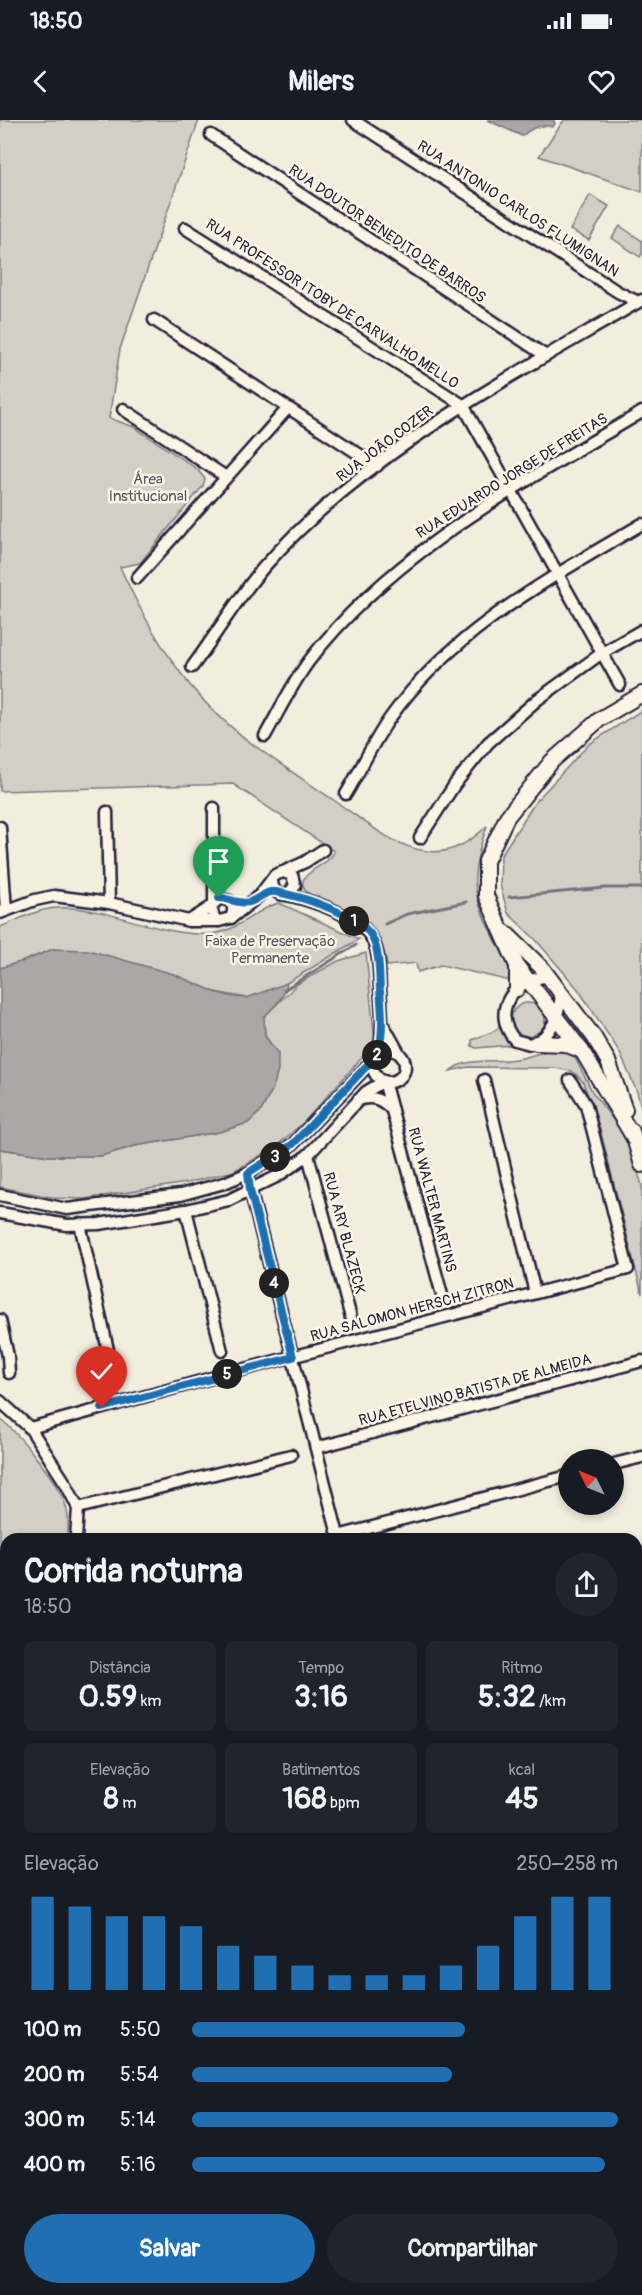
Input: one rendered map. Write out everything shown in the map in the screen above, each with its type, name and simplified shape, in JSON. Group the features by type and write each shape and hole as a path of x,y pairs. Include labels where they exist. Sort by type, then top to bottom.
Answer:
{"street":[{"name":"RUA ANTONIO CARLOS FLUMIGNAN","path":"353,120 608,285 640,301"},
{"name":"RUA DOUTOR BENEDITO DE BARROS","path":"211,135 546,356"},
{"name":"RUA PROFESSOR ITOBY DE CARVALHO MELLO","path":"185,228 463,405"},
{"name":"RUA JOÃO COZER","path":"192,667 264,568 319,513 377,466 463,405 640,301"},
{"path":"154,320 377,466"},
{"path":"463,405 620,685"},
{"path":"137,578 288,408"},
{"path":"123,409 226,477"},
{"name":"RUA EDUARDO JORGE DE FREITAS","path":"265,736 308,663 334,631 369,596 418,553 511,491 642,412"},
{"path":"346,794 390,718 433,666 504,608 642,524"},
{"path":"420,838 455,784 488,743 537,700 602,653 642,630"},
{"path":"635,1140 582,1051 517,966 486,896 486,861 507,817 552,761 600,719 642,694"},
{"path":"214,808 215,878 211,913 219,921"},
{"path":"107,812 109,903"},
{"path":"0,827 3,912 35,900 54,896 109,903 189,921 225,921 255,899 275,875 305,862 323,850"},
{"path":"287,895 292,891 305,862"},
{"path":"283,872 292,874 303,898"},
{"path":"215,878 227,900 233,906 231,918"},
{"path":"272,880 272,887 276,892"},
{"path":"189,921 219,898 255,899 276,892 303,898 362,925 371,936 377,952 383,1024 373,1069 375,1074 389,1081"},
{"path":"499,926 549,977 594,1037 608,1061 642,1166"},
{"path":"517,966 517,989"},
{"path":"549,977 528,980 517,989 508,1000 504,1013 505,1022 515,1040 525,1044 565,1044 582,1051"},
{"path":"536,1043 548,1032 556,1016 561,993"},
{"path":"0,1213 67,1225 99,1224 215,1204 250,1190 278,1176 308,1155 358,1100 375,1086 403,1073 405,1062 383,1024"},
{"path":"0,1195 67,1209 180,1195 224,1183 248,1173 293,1144 376,1056 388,1050 399,1053"},
{"path":"484,1080 535,1293"},
{"name":"RUA SALOMON HERSCH ZITRON","path":"30,1428 628,1269 586,1105 570,1080"},
{"name":"RUA WALTER MARTINS","path":"389,1081 393,1112 442,1295"},
{"name":"RUA WALTER MARTINS","path":"358,1100 364,1098 380,1100 393,1112"},
{"name":"RUA ARY BLAZECK","path":"308,1155 351,1318"},
{"path":"248,1173 250,1190 338,1533"},
{"path":"186,1209 222,1351"},
{"path":"80,1224 114,1377"},
{"path":"0,1320 8,1356 9,1373"},
{"name":"RUA ETELVINO BATISTA DE ALMEIDA","path":"316,1448 642,1361"},
{"path":"0,1401 30,1428 56,1465 78,1508 78,1533"},
{"path":"78,1508 291,1455"},
{"path":"624,1461 642,1456"},
{"path":"357,1533 558,1479"}],"green space":[{"name":"Área Institucional","path":"0,120 199,120 120,349 109,418 134,427 197,469 205,479 203,486 140,563 120,567 151,628 190,685 222,719 277,762 378,831 413,848 435,852 452,849 467,842 487,826 475,870 477,894 485,921 515,982 441,965 418,972 416,963 387,966 378,935 362,917 309,894 304,887 303,881 306,876 331,857 334,851 233,784 0,791"},
{"path":"564,120 642,120 642,192 539,156"},
{"path":"590,195 609,206 589,240 570,230"},
{"path":"620,226 642,241 640,257 612,238"},
{"path":"642,710 642,1110 637,1092 619,1051 578,989 536,940 508,913 500,885 501,855 536,801 589,744"},
{"name":"Faixa de Preservação Permanente","path":"279,903 359,939 287,983 247,998 215,992 173,974 140,965 53,949 0,968 0,927 42,910 74,908 113,915 171,931 209,934 229,929"},
{"name":"Faixa de Preservação Permanente","path":"366,953 375,1043 304,1122 275,1147 234,1171 187,1183 84,1199 56,1198 0,1187 0,1149 49,1156 101,1156 135,1146 219,1132 248,1123 261,1111 273,1088 278,1054 265,1036 264,1017 297,984 338,961"},
{"path":"528,1003 540,1008 545,1020 540,1032 528,1037 516,1032 511,1020 516,1008"},
{"path":"499,1027 510,1045 476,1048 472,1046 472,1040"},
{"path":"561,1049 570,1052 575,1058 593,1093 614,1121 624,1130 642,1185 642,1294 600,1129 583,1082 577,1075 571,1071 555,1068 468,1067 450,1071 472,1062 515,1059"},
{"path":"0,1419 26,1445 53,1481 66,1505 68,1525 67,1533 0,1533"}],"shaded area":[{"path":"487,120 554,120 555,124 552,127 536,127 522,136"},
{"path":"53,949 88,950 173,974 233,997 247,998 287,983 282,997 264,1017 265,1036 278,1054 278,1071 273,1088 261,1111 248,1123 219,1132 135,1146 101,1156 49,1156 0,1149 0,968"}],"waterway":[{"path":"509,897 605,888 642,888"},
{"path":"385,924 407,914 466,902"},
{"path":"284,990 356,945"}],"route":[{"path":"102,1408 293,1357 250,1190 248,1173 293,1144 378,1054 381,1042 383,1024 377,952 371,936 362,925 303,898 281,895 276,892 260,896 251,902 219,898"}]}
